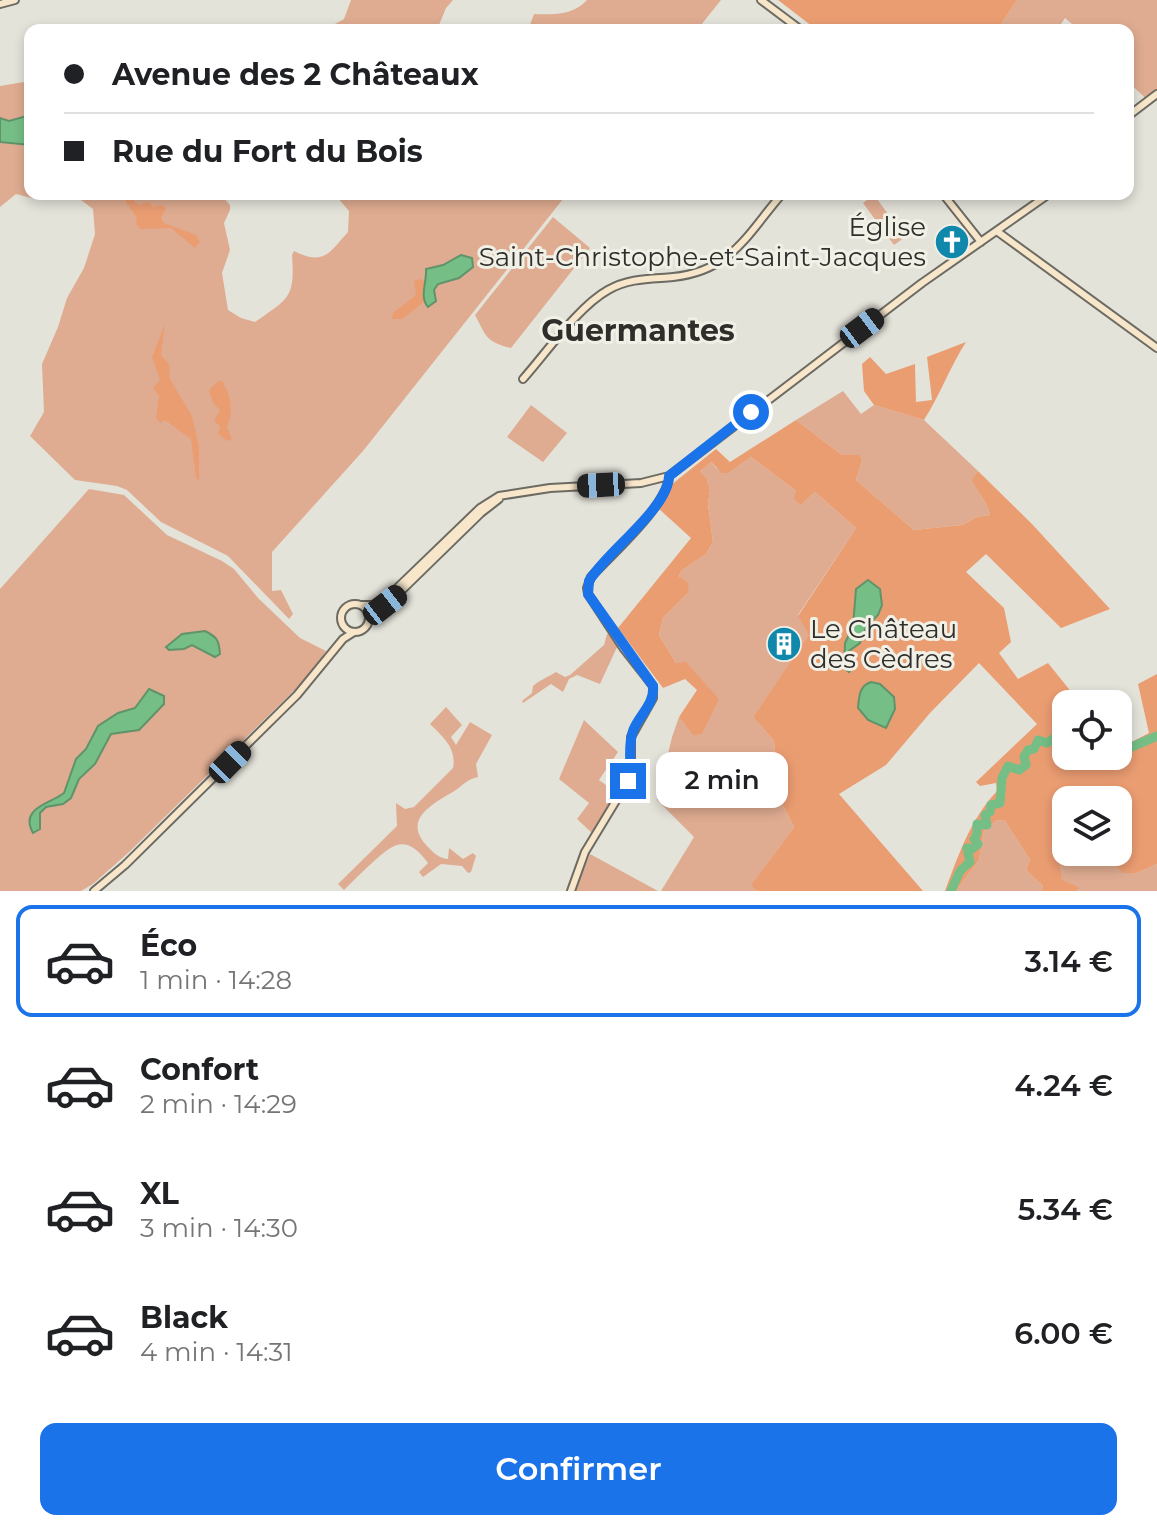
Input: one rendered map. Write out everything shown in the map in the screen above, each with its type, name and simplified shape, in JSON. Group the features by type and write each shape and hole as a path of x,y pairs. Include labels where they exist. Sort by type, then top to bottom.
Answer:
{"main road":[{"path":"0,4 15,0"},
{"path":"761,0 793,24"},
{"path":"1134,111 1157,94"},
{"path":"523,379 596,297 623,282 691,274 725,259 750,236 777,200"},
{"path":"948,200 981,242"},
{"path":"339,644 345,609 350,605 373,605 382,600 480,508 508,494 550,488 641,483 669,476 922,283 1041,200"},
{"path":"998,232 1157,348"},
{"path":"571,891 585,852 628,781 631,737 654,693 653,686 602,617 587,588 591,577 653,509 668,486 669,476"},
{"path":"94,891 144,847 297,695 339,644 354,632 364,629 369,618 481,513 508,494"},
{"path":"360,605 367,610 369,618"},
{"path":"343,623 354,632"}],"shaded area":[{"path":"351,0 453,0 439,24 335,24 344,19"},
{"path":"587,0 721,0 702,24 530,24 534,14 556,14 582,5"},
{"path":"778,0 1017,0 1001,24 809,24"},
{"path":"1017,0 1157,0 1157,98 1151,103 1134,87 1134,24 1072,24 1065,18 1061,24 1001,24"},
{"path":"24,82 24,196 16,194 0,207 0,86"},
{"path":"24,117 24,144 0,142 0,118 9,121"},
{"path":"81,200 225,200 230,205 224,223 230,250 222,273 228,310 255,322 282,302 291,289 294,251 312,257 325,255 348,232 349,211 340,200 562,200 363,451 272,552 272,591 281,590 293,614 289,619 228,556 161,522 127,490 75,480 30,436 44,412 42,364 67,298 84,268 95,234 93,209"},
{"path":"126,200 133,200 138,205 149,202 153,207 162,205 166,208 161,219 164,223 196,235 200,242 195,248 171,228 140,229 129,207 131,205 127,205"},
{"path":"878,200 905,237 894,245 863,203"},
{"path":"553,217 590,248 511,348 496,343 485,333 475,315"},
{"path":"461,255 472,258 473,267 459,278 438,284 434,290 436,301 428,307 424,294 426,269 443,265"},
{"path":"414,281 426,281 424,302 402,319 392,319 393,313 416,295"},
{"path":"165,324 161,355 169,364 170,379 192,416 199,446 199,480 196,478 191,439 165,420 160,423 156,418 159,396 153,388 160,380 152,357"},
{"path":"966,342 924,420 874,405 864,391 862,364 870,357 886,374 915,364 916,402 932,400 927,357"},
{"path":"218,381 225,386 230,404 227,427 232,439 227,441 218,434 220,427 214,420 220,410 213,403 209,390"},
{"path":"843,391 861,414 874,405 924,420 978,471 973,480 990,515 977,517 962,525 914,530 856,480 862,461 842,455 796,420"},
{"path":"531,405 567,433 543,462 507,437"},
{"path":"796,420 842,455 859,455 862,461 856,480 914,530 962,525 977,517 990,515 972,480 978,471 1110,609 1061,628 986,554 966,572 1004,608 1011,642 999,653 1018,679 1048,663 1070,690 1052,690 1052,770 1132,770 1132,742 1149,733 1138,684 1157,674 1157,864 1137,873 1123,873 1116,866 1132,866 1132,786 1052,786 1052,866 1060,866 1062,880 1080,888 1076,891 1041,891 1043,886 1026,870 1030,860 1005,821 997,820 984,831 979,860 956,891 945,891 972,826 997,791 996,783 980,786 976,782 1037,724 979,663 930,713 886,765 839,794 923,891 757,891 751,885 794,827 775,790 774,741 753,717 809,635 798,616 856,528 815,492 801,505 794,499 796,491 751,457 729,473 722,473 711,462 700,472 707,479 710,490 708,504 713,542 706,554 681,571 679,576 687,582 689,592 663,618 659,635 676,663 686,662 719,699 702,734 693,735 679,717 697,690 685,679 663,688 618,628 691,538 658,508 671,485 716,449 730,462"},
{"path":"751,457 796,491 802,504 815,492 856,528 798,615 810,635 753,717 774,741 775,790 794,827 752,884 757,891 661,891 694,837 657,800 672,737 679,717 693,734 719,699 676,663 659,635 663,618 689,592 679,575 681,571 706,554 713,542 708,504 710,490 707,479 699,473 711,462 716,468 729,473"},
{"path":"89,489 124,495 167,535 234,569 258,598 300,638 326,651 314,671 93,884 81,891 0,891 0,589"},
{"path":"868,580 880,589 882,605 878,615 866,627 860,643 849,651 852,668 849,672 844,668 845,643 853,626 856,589"},
{"path":"205,631 218,642 220,654 215,657 192,645 184,649 169,650 166,647 182,634"},
{"path":"610,633 618,645 600,684 577,675 569,679 563,692 551,684 523,703 532,693 533,686 541,680 556,672 565,677 570,675 604,645"},
{"path":"871,682 880,684 894,697 895,709 886,728 868,720 858,708 862,689"},
{"path":"149,689 164,696 164,704 139,730 111,734 95,764 79,779 71,798 63,804 46,807 40,813 40,829 33,833 30,818 33,812 64,793 76,759 86,749 98,726 118,713 135,708"},
{"path":"446,707 462,725 451,737 456,745 470,722 492,735 476,764 478,777 431,806 419,819 418,827 427,846 439,856 448,859 449,848 463,859 473,853 476,856 471,872 468,873 462,866 441,864 423,877 419,872 428,863 413,848 400,844 387,850 344,890 338,884 397,826 396,803 405,809 414,807 453,768 451,748 430,724"},
{"path":"584,720 618,752 599,780 617,793 592,833 577,819 589,803 559,779"},
{"path":"997,820 1005,821 1030,860 1026,870 1043,886 1041,891 956,891 979,860 984,831"},
{"path":"590,854 658,891 575,891"},
{"path":"1157,864 1157,891 1076,891 1079,889 1062,880 1058,867 1125,866 1137,873"}],"waterway":[{"path":"1132,747 1157,736"},
{"path":"951,891 960,871 970,862 967,848 972,849 978,844 974,839 977,824 987,825 985,815 990,812 991,805 1000,803 1002,778 1008,766 1019,770 1026,765 1024,757 1028,750 1034,749 1038,740 1047,743 1052,740"}],"place":[{"name":"Église Saint-Christophe-et-Saint-Jacques","path":"952,242"},
{"name":"Le Château des Cèdres","path":"784,644"}],"district":[{"name":"Guermantes","path":"638,330"}],"route":[{"path":"628,781 631,737 653,698 653,686 602,617 588,594 589,581 653,509 668,486 669,476 751,412"}]}
